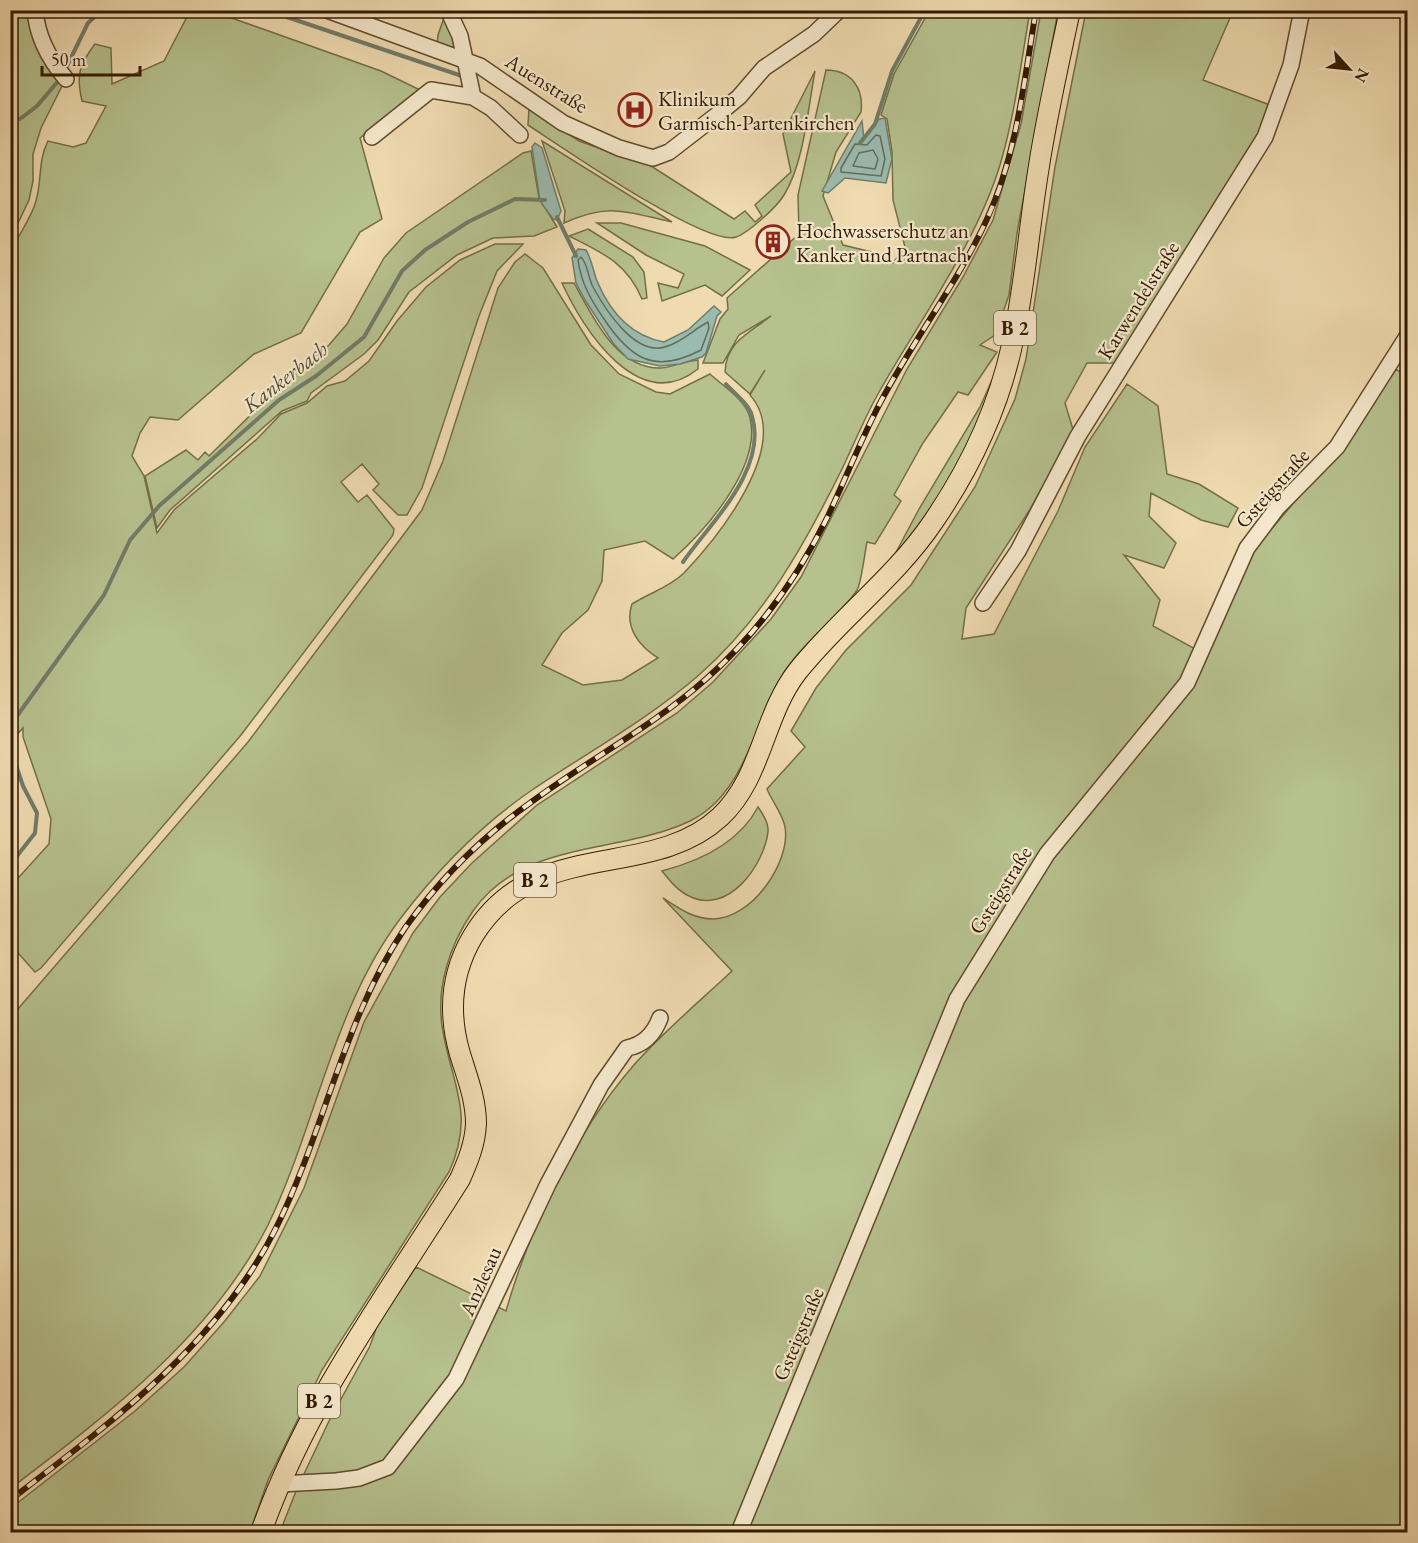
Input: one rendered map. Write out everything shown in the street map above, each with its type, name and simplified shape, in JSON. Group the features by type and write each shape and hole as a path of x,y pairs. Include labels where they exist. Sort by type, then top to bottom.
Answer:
{"main road":[{"name":"B 2","path":"261,1533 280,1484 333,1376 460,1179 471,1152 476,1127 474,1104 459,1050 452,1006 454,984 462,958 484,918 528,883 557,871 670,846 717,820 733,804 747,782 774,710 795,674 912,548 931,525 964,473 995,404 1013,342 1039,165 1070,10"}],"street":[{"path":"35,10 38,29 50,61 64,76"},
{"path":"327,10 466,64"},
{"path":"448,10 460,36 471,93"},
{"name":"Auenstraße","path":"466,64 490,72 563,123 619,148 653,158 669,152 722,111 739,97 764,68 814,34 839,10"},
{"name":"Karwendelstraße","path":"983,603 1018,551 1077,436 1265,137 1291,65 1302,10"},
{"path":"372,137 431,90 471,93 520,135"},
{"name":"Gsteigstraße","path":"739,1533 957,999 1047,854 1187,683 1247,548 1277,508 1337,447 1407,335"},
{"name":"Anzlesau","path":"280,1484 347,1479 388,1467 456,1379 548,1184 601,1085 627,1048 640,1045 657,1026 660,1018"}],"green space":[{"path":"11,11 30,11 65,80 41,128 33,154 33,181 29,200 11,238"},
{"path":"190,11 212,11 381,71 420,90 360,138 382,219 360,232 301,333 254,354 178,420 150,417 140,433 132,456 144,476 157,533 174,510 257,439 281,414 307,403 327,386 345,381 369,361 397,321 426,287 460,260 495,244 523,244 497,271 479,316 422,488 407,515 398,515 373,490 379,484 362,464 341,482 358,502 367,495 394,529 393,535 241,735 41,968 35,972 11,945 10,887 49,844 51,819 23,737 23,728 11,741 11,252 36,201 43,155 48,141 73,147 86,143 106,106 82,101 80,92 79,77 82,64 95,44 111,48 112,84 164,61"},
{"path":"929,11 1030,11 1014,108 1005,146 989,195 976,225 878,394 828,497 798,552 744,629 700,674 660,706 513,804 478,833 429,883 400,919 377,954 358,990 341,1029 285,1187 268,1225 245,1265 218,1303 154,1371 84,1432 11,1488 11,1017 248,742 422,510 443,461 498,288 515,262 525,254 543,268 591,345 619,374 656,392 670,394 710,374 739,399 748,411 751,437 748,456 740,476 715,514 673,559 645,541 604,550 602,581 588,610 562,633 542,665 583,685 622,680 658,658 639,642 635,635 630,620 632,604 678,578 715,537 746,489 757,463 763,438 761,415 750,395 765,370 750,394 725,372 726,361 735,345 771,316 739,335 723,363 703,363 720,319 728,309 727,298 799,234 798,195 826,70 849,77 858,88 861,103 861,112 836,152 823,196 843,245 880,254 893,263 905,247 893,200 892,151 887,119 881,115 894,74"},
{"path":"1041,11 1058,11 1017,233 1009,295 995,335 980,345 997,352 968,395 958,392 923,443 894,495 901,501 875,544 867,542 857,590 785,671 737,775 724,793 709,809 690,821 662,832 574,852 518,871 494,888 464,924 446,969 441,1000 443,1032 460,1101 460,1134 457,1152 449,1172 322,1370 268,1480 250,1532 11,1532 11,1508 135,1411 184,1367 224,1322 260,1276 304,1188 364,1022 413,933 440,897 472,863 537,805 677,713 713,682 771,619 801,577 907,369 963,277 993,220 1021,124"},
{"path":"1086,11 1233,11 1203,80 1270,105 1260,134 1118,363 1087,363 1065,403 1074,433 1029,511 966,608 962,639 994,634 1058,511 1085,447 1127,384 1158,406 1167,474 1199,484 1238,508 1228,527 1201,520 1151,493 1149,516 1176,543 1164,568 1124,555 1160,600 1153,626 1206,655 1253,551 1340,448 1396,369 1407,377 1407,1532 280,1532 296,1491 329,1421 370,1346 378,1323 416,1267 506,1311 516,1278 542,1213 573,1151 592,1121 645,1053 732,971 663,898 693,915 713,919 727,917 741,910 766,886 782,857 785,841 784,822 767,789 805,747 791,731 816,688 846,650 911,585 975,487 1015,399 1026,359 1055,167"},
{"path":"445,15 455,30 455,52 437,45"},
{"path":"815,71 801,151 791,182 784,195 769,213 736,237 720,236 666,212 528,125 529,108 579,141 651,166 734,219 745,211 755,222 762,216 755,205 791,172 783,134"},
{"path":"542,141 672,222 630,212 606,211 564,223 565,211"},
{"path":"531,151 539,198 557,227 534,236 493,238 457,255 409,292 378,340 364,354 311,393 307,401 282,411 170,510 157,528 145,476 186,450 198,460 205,452 209,456 280,386 329,345 347,324 384,258 406,233 523,153"},
{"path":"597,223 621,223 705,246 750,270 722,296 705,285 662,301 658,283 678,288 684,274 646,255"},
{"path":"588,229 633,257 644,272 647,298 642,299 629,276 613,260 569,236"},
{"path":"562,283 574,283 608,339 631,360 645,366 661,368 698,360 698,369 676,381 655,382 635,375 616,362 599,344 584,323"},
{"path":"992,380 996,380 953,481 885,573 919,509 980,407"},
{"path":"758,807 768,825 765,845 752,872 730,893 717,899 703,900 689,896 678,889 662,871 690,862 717,849 740,831"}],"water":[{"path":"885,118 892,159 886,183 845,178 828,193 822,191 862,121 864,140 879,119"},
{"path":"535,143 542,148 561,211 557,220 553,219 540,201 532,147"},
{"path":"578,249 586,250 602,292 615,312 632,328 652,339 664,342 688,330 714,306 721,312 717,316 706,353 702,357 680,364 660,366 628,359 613,343 576,283 572,258"}],"waterway":[{"path":"65,70 88,23 102,10"},
{"path":"266,10 462,76"},
{"name":"Kankerbach","path":"860,143 875,124 892,71 925,10"},
{"path":"20,119 37,106 60,79"},
{"name":"Kankerbach","path":"10,865 35,833 37,813 23,786 13,756 12,723 104,595 130,540 159,506 279,400 316,376 364,337 402,271 425,250 468,222 515,199 545,200"},
{"name":"Kankerbach","path":"557,217 576,256"},
{"path":"683,562 734,495 752,456 755,436 752,416 745,403 726,384"}],"railway":[{"path":"10,1500 123,1411 159,1379 224,1309 252,1270 276,1228 293,1191 366,1000 405,928 432,893 462,860 512,816 664,713 706,679 725,662 759,624 790,583 828,516 888,388 961,269 987,219 1013,143 1036,10"}],"place":[{"name":"Klinikum Garmisch-Partenkirchen","path":"635,110"},
{"name":"Hochwasserschutz an Kanker und Partnach","path":"773,242"}]}
